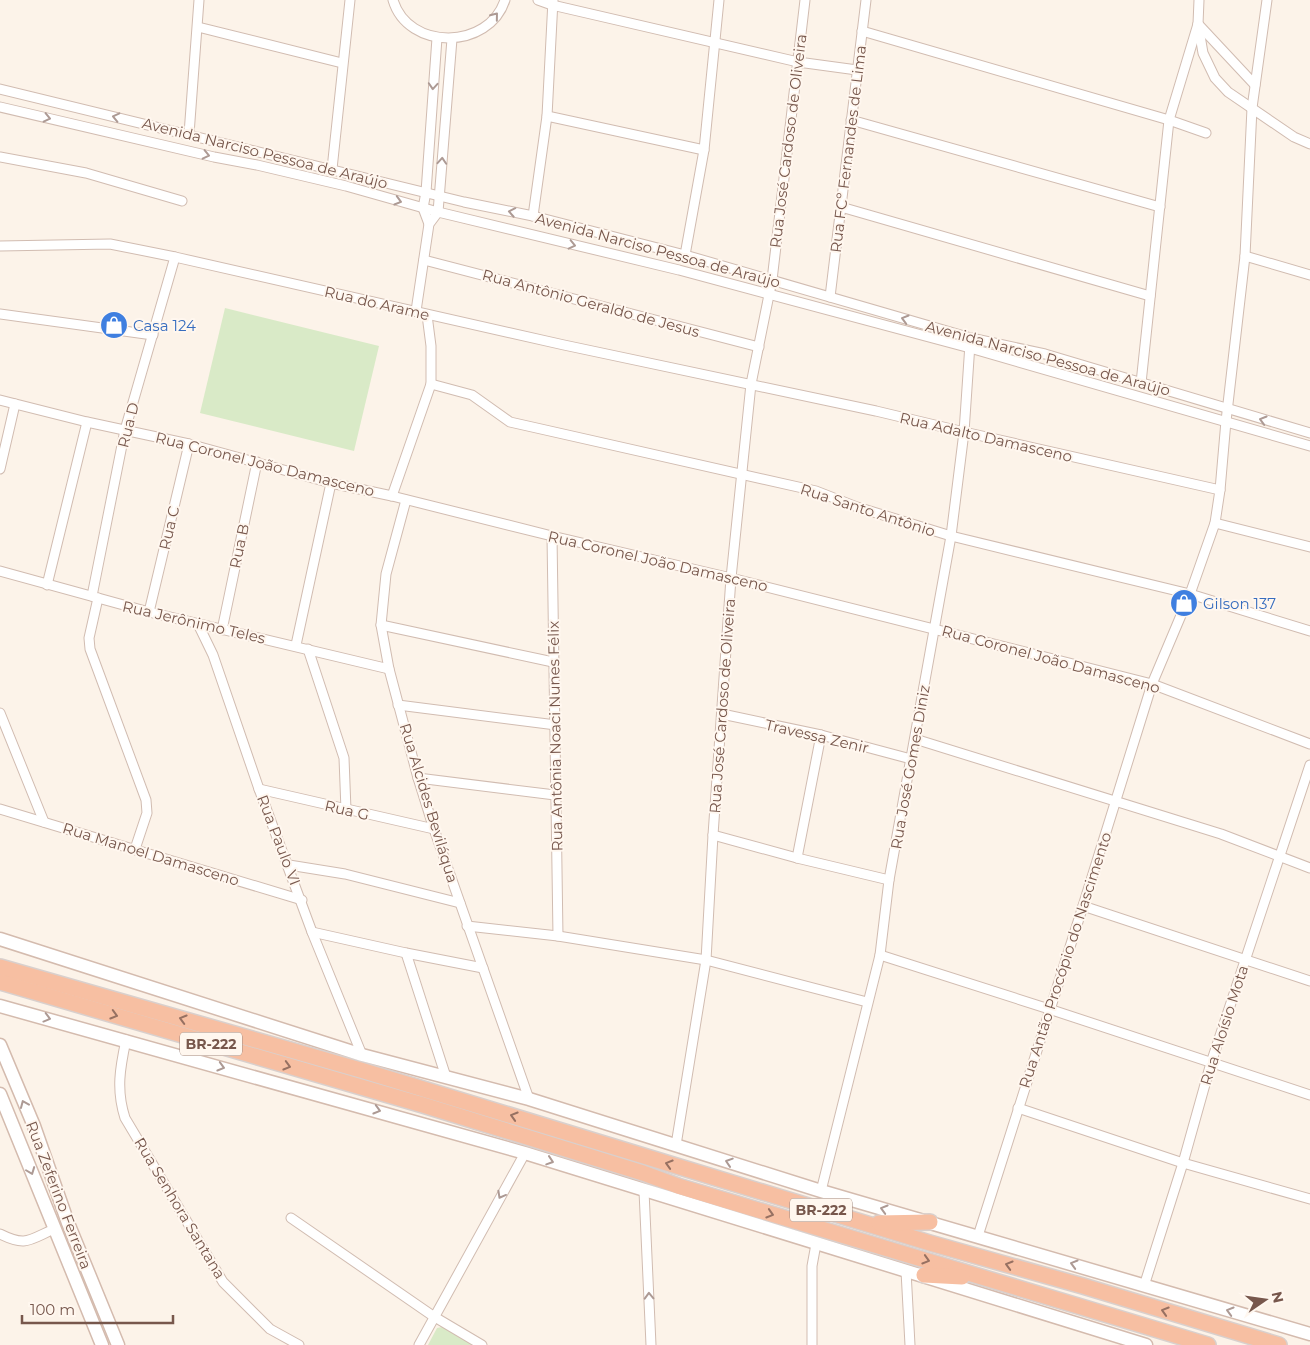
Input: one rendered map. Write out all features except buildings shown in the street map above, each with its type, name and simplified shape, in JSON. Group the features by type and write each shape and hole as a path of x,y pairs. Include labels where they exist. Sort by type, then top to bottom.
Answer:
{"highway":[{"name":"BR-222","path":"0,967 364,1071 866,1223 1279,1345"},
{"name":"BR-222","path":"0,982 423,1105 643,1173 678,1186 1208,1345"},
{"path":"866,1223 930,1222"},
{"path":"924,1275 984,1278"}],"main road":[{"path":"0,939 362,1055 529,1099 821,1192 930,1222 1310,1334"},
{"name":"BR-222","path":"0,1006 525,1153 1146,1345"},
{"name":"Rua Zeferino Ferreira","path":"0,1045 34,1126 68,1223 118,1345"},
{"name":"Rua Zeferino Ferreira","path":"0,1094 102,1345"},
{"path":"16,1134 34,1126"}],"street":[{"path":"189,134 200,0"},
{"path":"332,169 350,0"},
{"path":"393,0 404,19 418,30 437,38 452,39 468,36 482,30 494,18 505,0"},
{"path":"538,0 798,62 857,70"},
{"path":"685,255 704,150 719,0"},
{"name":"Rua José Cardoso de Oliveira","path":"676,1145 706,960 731,578 751,384 772,280 805,0"},
{"name":"Rua FCº Fernandes de Lima","path":"830,297 866,0"},
{"path":"1199,0 1198,24 1203,52 1215,78 1228,92 1294,137 1310,144"},
{"name":"Rua Antão Procópio do Nascimento","path":"978,1236 1152,684 1190,594 1215,524 1245,256 1252,108 1267,0"},
{"path":"534,216 547,116 552,2"},
{"path":"1198,24 1255,85"},
{"path":"1141,383 1169,120 1198,24"},
{"path":"198,27 342,63"},
{"path":"862,31 1169,120 1206,133"},
{"path":"416,311 429,224 423,208 426,192 437,38"},
{"path":"429,224 438,212 452,39"},
{"name":"Avenida Narciso Pessoa de Araújo","path":"0,89 464,202 534,216 685,255 971,338 1045,354 1310,434"},
{"name":"Avenida Narciso Pessoa de Araújo","path":"0,107 346,186 438,212 678,270 970,348 1310,446"},
{"path":"547,116 704,150"},
{"path":"851,120 1160,207"},
{"path":"0,157 86,173 182,201"},
{"path":"841,206 1150,296"},
{"name":"Rua do Arame","path":"0,246 110,244 175,257 427,315 751,384"},
{"path":"1245,256 1310,275"},
{"name":"Rua D","path":"135,849 148,807 90,650 89,638 125,430 175,257"},
{"name":"Rua Antônio Geraldo de Jesus","path":"424,260 759,347"},
{"path":"0,314 153,335"},
{"path":"392,496 431,384 431,346 427,315"},
{"name":"Rua José Gomes Diniz","path":"821,1192 880,955 889,880 951,536 964,432 971,338"},
{"name":"Rua Santo Antônio","path":"431,384 472,395 510,422 816,491 857,507 951,536 1190,594 1310,631"},
{"name":"Rua Adalto Damasceno","path":"751,384 1220,490"},
{"name":"Rua Coronel João Damasceno","path":"0,400 87,422 189,444 331,482 731,578 1152,684 1310,744"},
{"path":"0,469 15,404"},
{"path":"47,584 87,422"},
{"name":"Rua C","path":"149,612 189,444"},
{"name":"Rua B","path":"222,630 257,462"},
{"path":"296,645 331,482"},
{"name":"Rua Alcides Beviláqua","path":"406,500 386,574 381,625 389,668 418,778 434,829 529,1099"},
{"path":"1215,524 1310,547"},
{"name":"Rua Antônia Noaci Nunes Félix","path":"552,536 558,936"},
{"name":"Rua Jerônimo Teles","path":"0,571 149,612 389,668"},
{"name":"Rua Paulo VI","path":"198,624 213,655 312,932 362,1055"},
{"path":"381,625 553,662"},
{"path":"308,649 344,758 346,810"},
{"path":"398,705 556,724"},
{"path":"0,713 44,822"},
{"name":"Travessa Zenir","path":"722,714 822,735 911,759"},
{"path":"797,858 822,735"},
{"path":"915,739 1221,834 1310,868"},
{"name":"Rua Aloísio Mota","path":"1144,1286 1183,1163 1211,1062 1244,960 1281,857 1310,765"},
{"path":"418,778 555,795"},
{"name":"Rua G","path":"260,789 434,829"},
{"name":"Rua Manoel Damasceno","path":"0,809 302,900"},
{"path":"713,835 889,880"},
{"path":"289,865 345,874 460,903"},
{"path":"1083,906 1310,981"},
{"path":"467,926 558,936 706,960 867,1002"},
{"path":"312,932 483,968"},
{"path":"406,953 446,1077"},
{"path":"880,955 1050,1008 1310,1095"},
{"name":"Rua Senhora Santana","path":"126,1040 120,1066 119,1092 125,1118 223,1282 270,1329 299,1345"},
{"path":"1018,1108 1183,1163 1310,1199"},
{"path":"419,1345 433,1316 525,1153"},
{"path":"644,1191 651,1345"},
{"path":"291,1218 433,1316 482,1345"},
{"path":"0,1234 15,1241 24,1242 54,1229"},
{"path":"812,1345 812,1266 816,1244"},
{"path":"906,1271 910,1345"}],"green space":[{"path":"225,308 379,346 354,451 200,413"},
{"path":"437,1328 449,1329 476,1345 428,1345"}],"place":[{"name":"Casa 124","path":"114,325"},
{"name":"Gilson 137","path":"1184,603"}]}
